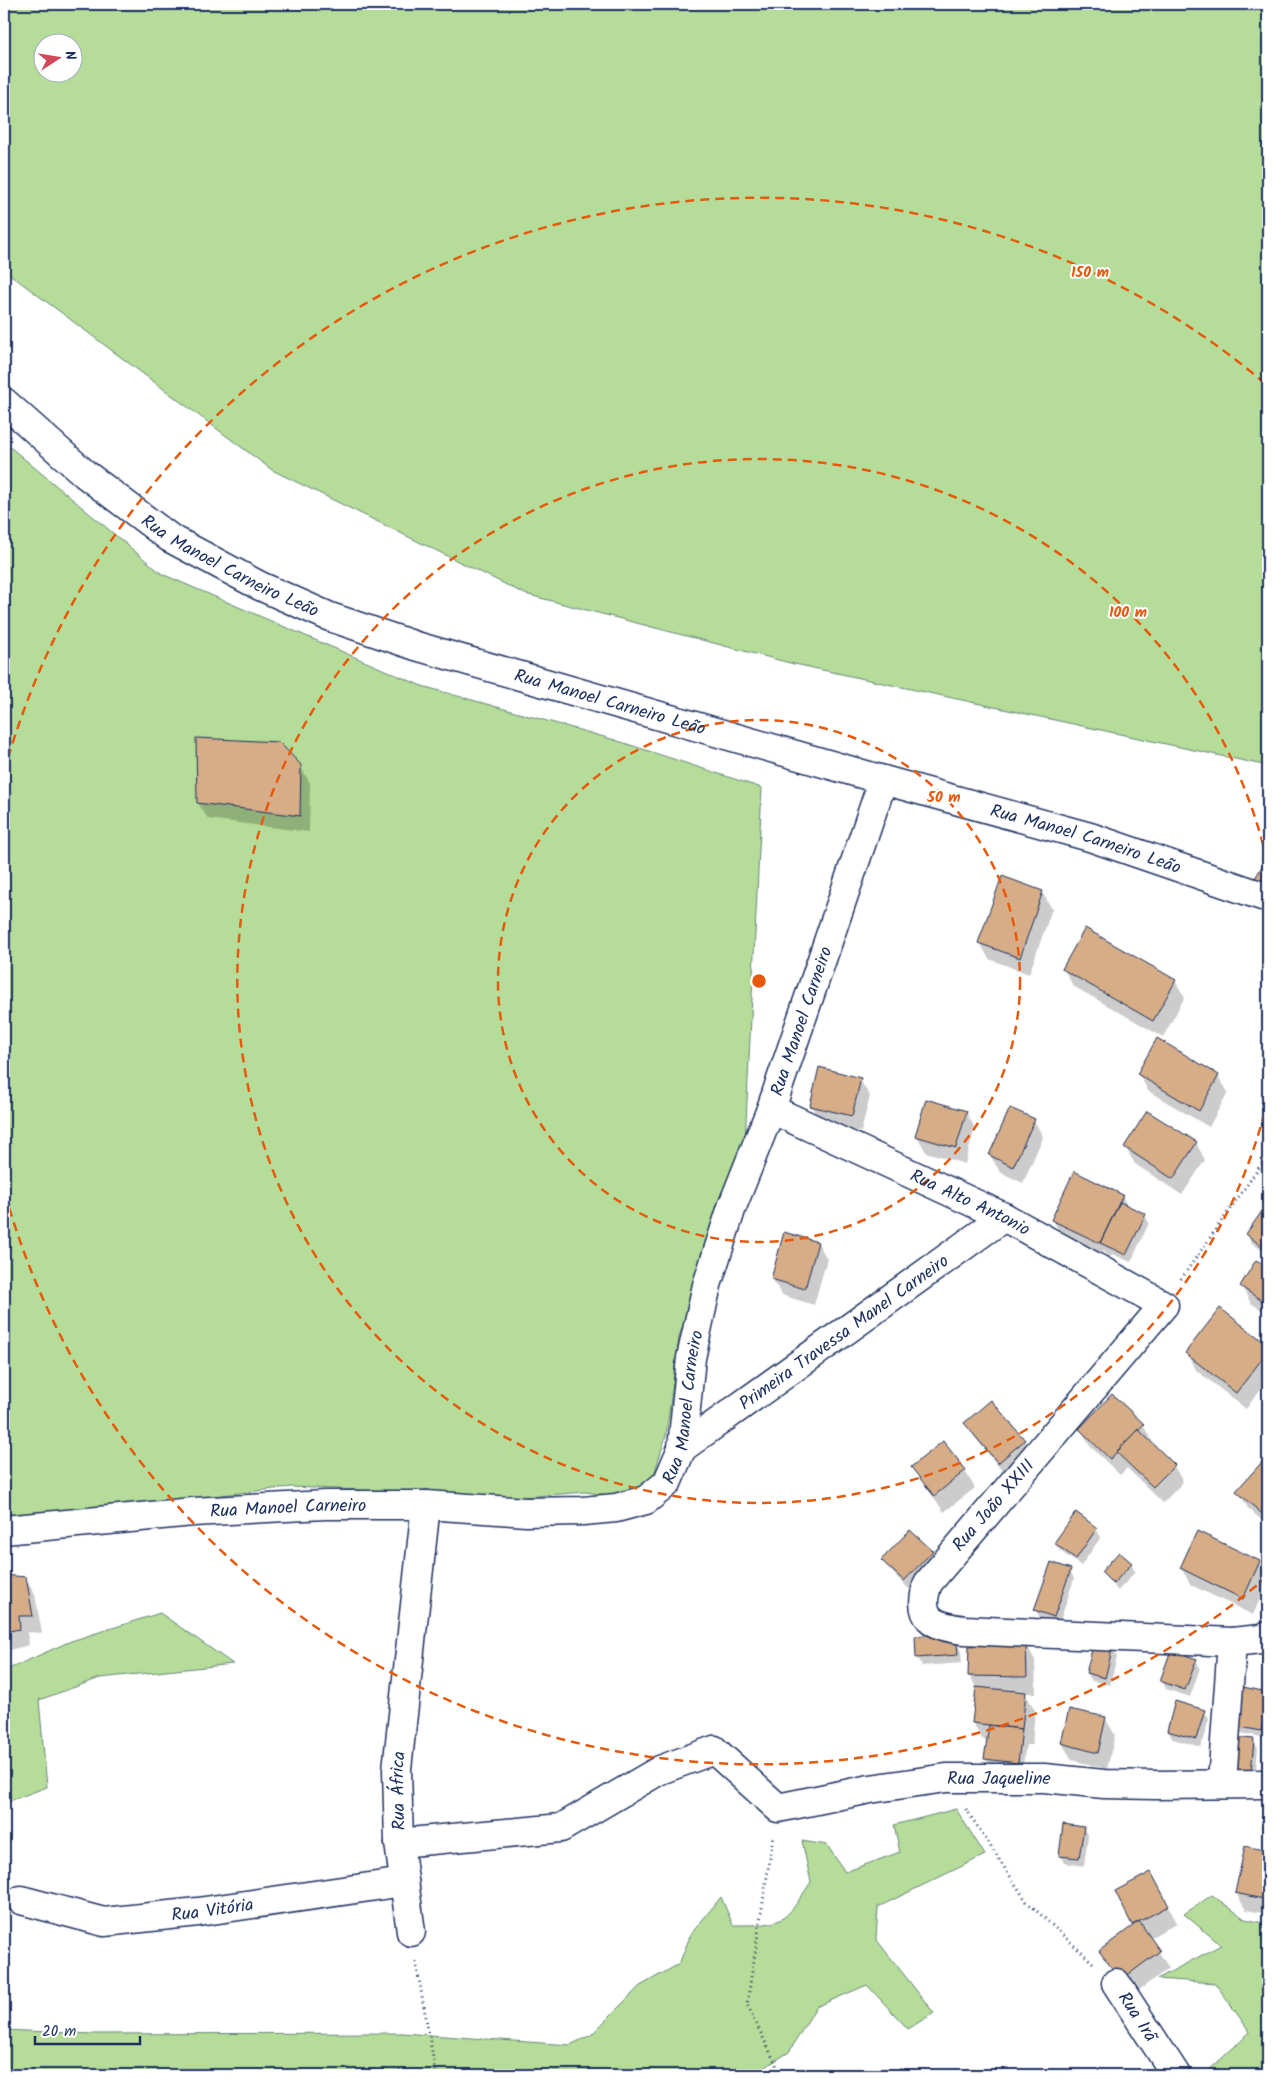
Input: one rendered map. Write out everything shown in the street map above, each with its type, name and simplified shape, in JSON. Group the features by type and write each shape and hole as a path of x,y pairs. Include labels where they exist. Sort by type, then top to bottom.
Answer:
{"street":[{"name":"Rua Manoel Carneiro Leão","path":"4,402 85,474 170,538 260,586 330,617 416,646 883,780 1090,837 1268,898"},
{"name":"Rua Manoel Carneiro","path":"4,1530 193,1512 325,1505 426,1505 526,1512 583,1511 616,1508 646,1500 666,1483 682,1448 691,1358 706,1285 732,1207 771,1109 883,780"},
{"name":"Rua Alto Antonio","path":"771,1109 1004,1217 1164,1305"},
{"name":"Primeira Travessa Manel Carneiro","path":"682,1448 1004,1217"},
{"name":"Rua João XXIII","path":"1164,1305 940,1567 928,1583 923,1597 924,1610 930,1620 944,1628 1232,1642"},
{"name":"Rua África","path":"411,1932 399,1843 397,1769 426,1505"},
{"path":"1222,1783 1232,1642 1261,1639 1268,1636"},
{"path":"399,1843 561,1828 660,1770 714,1750 778,1808"},
{"name":"Rua Jaqueline","path":"778,1808 870,1789 946,1778 1044,1778 1104,1784 1268,1784"},
{"name":"Rua Vitória","path":"21,1900 104,1922 236,1907 404,1882"},
{"name":"Rua Irã","path":"1116,1984 1176,2075"}],"path":[{"path":"1164,1305 1268,1155"},
{"path":"946,1778 1027,1902 1116,1984"},
{"path":"778,1808 747,2004 781,2075"},
{"path":"411,1932 436,2075"}],"green space":[{"path":"4,4 1268,4 1268,766 790,663 525,594 272,470 4,270"},
{"path":"4,442 162,574 422,686 615,740 762,788 745,1143 679,1337 666,1436 646,1500 585,1492 524,1497 291,1487 4,1520"},
{"path":"160,1613 233,1664 100,1678 39,1700 47,1787 4,1803 4,1671 71,1641"},
{"path":"956,1809 985,1855 878,1907 876,1939 934,2013 908,2029 867,1985 816,2007 789,2052 753,2075 4,2075 4,2030 93,2034 402,2033 570,2045 591,2035 640,1986 679,1964 691,1934 721,1897 733,1925 773,1922 788,1914 811,1882 802,1841 827,1845 845,1872 900,1852 894,1825"},
{"path":"1212,1895 1245,1919 1268,1924 1268,2075 1204,2075 1250,2032 1215,1983 1157,1979 1221,1945 1184,1914"}],"building":[{"path":"196,738 279,742 301,765 300,816 197,803"},
{"path":"1268,856 1268,888 1254,880"},
{"path":"1002,876 1043,891 1020,958 978,943"},
{"path":"1085,928 1176,980 1153,1021 1062,969"},
{"path":"1157,1038 1219,1075 1199,1111 1137,1074"},
{"path":"819,1067 861,1078 852,1116 810,1106"},
{"path":"926,1099 967,1111 956,1148 915,1136"},
{"path":"1010,1108 1035,1119 1013,1167 989,1155"},
{"path":"1147,1111 1197,1142 1173,1179 1124,1147"},
{"path":"1074,1171 1123,1195 1100,1243 1051,1220"},
{"path":"1120,1202 1146,1214 1126,1255 1100,1243"},
{"path":"1268,1204 1268,1251 1246,1234"},
{"path":"784,1232 818,1242 805,1289 771,1279"},
{"path":"1256,1260 1268,1267 1268,1305 1240,1286"},
{"path":"1220,1308 1268,1345 1268,1351 1236,1393 1185,1353"},
{"path":"1112,1394 1144,1424 1110,1459 1079,1429"},
{"path":"991,1400 1025,1440 998,1463 964,1423"},
{"path":"1138,1429 1175,1465 1153,1487 1116,1452"},
{"path":"943,1441 966,1470 934,1496 911,1467"},
{"path":"1262,1462 1268,1468 1268,1519 1236,1491"},
{"path":"1076,1512 1097,1528 1076,1559 1054,1543"},
{"path":"910,1530 933,1551 904,1581 881,1560"},
{"path":"1197,1531 1260,1561 1243,1599 1180,1568"},
{"path":"1119,1552 1132,1563 1113,1584 1101,1572"},
{"path":"1051,1562 1071,1569 1054,1617 1034,1610"},
{"path":"4,1575 26,1577 33,1616 19,1616 20,1629 4,1632"},
{"path":"956,1633 958,1655 916,1658 915,1636"},
{"path":"1026,1642 1027,1677 968,1676 969,1646"},
{"path":"1094,1642 1113,1646 1105,1678 1086,1673"},
{"path":"1171,1650 1197,1659 1185,1690 1160,1681"},
{"path":"976,1687 1026,1692 1022,1729 972,1723"},
{"path":"1243,1687 1268,1692 1261,1731 1235,1726"},
{"path":"1175,1701 1205,1710 1196,1739 1167,1731"},
{"path":"1069,1709 1106,1717 1098,1753 1061,1743"},
{"path":"989,1725 1022,1729 1018,1763 984,1759"},
{"path":"1233,1737 1254,1739 1251,1774 1230,1772"},
{"path":"1063,1824 1084,1827 1079,1858 1059,1856"},
{"path":"1245,1846 1268,1851 1268,1900 1235,1893"},
{"path":"1151,1872 1169,1906 1132,1925 1115,1891"},
{"path":"1139,1921 1160,1951 1121,1980 1099,1951"}]}
